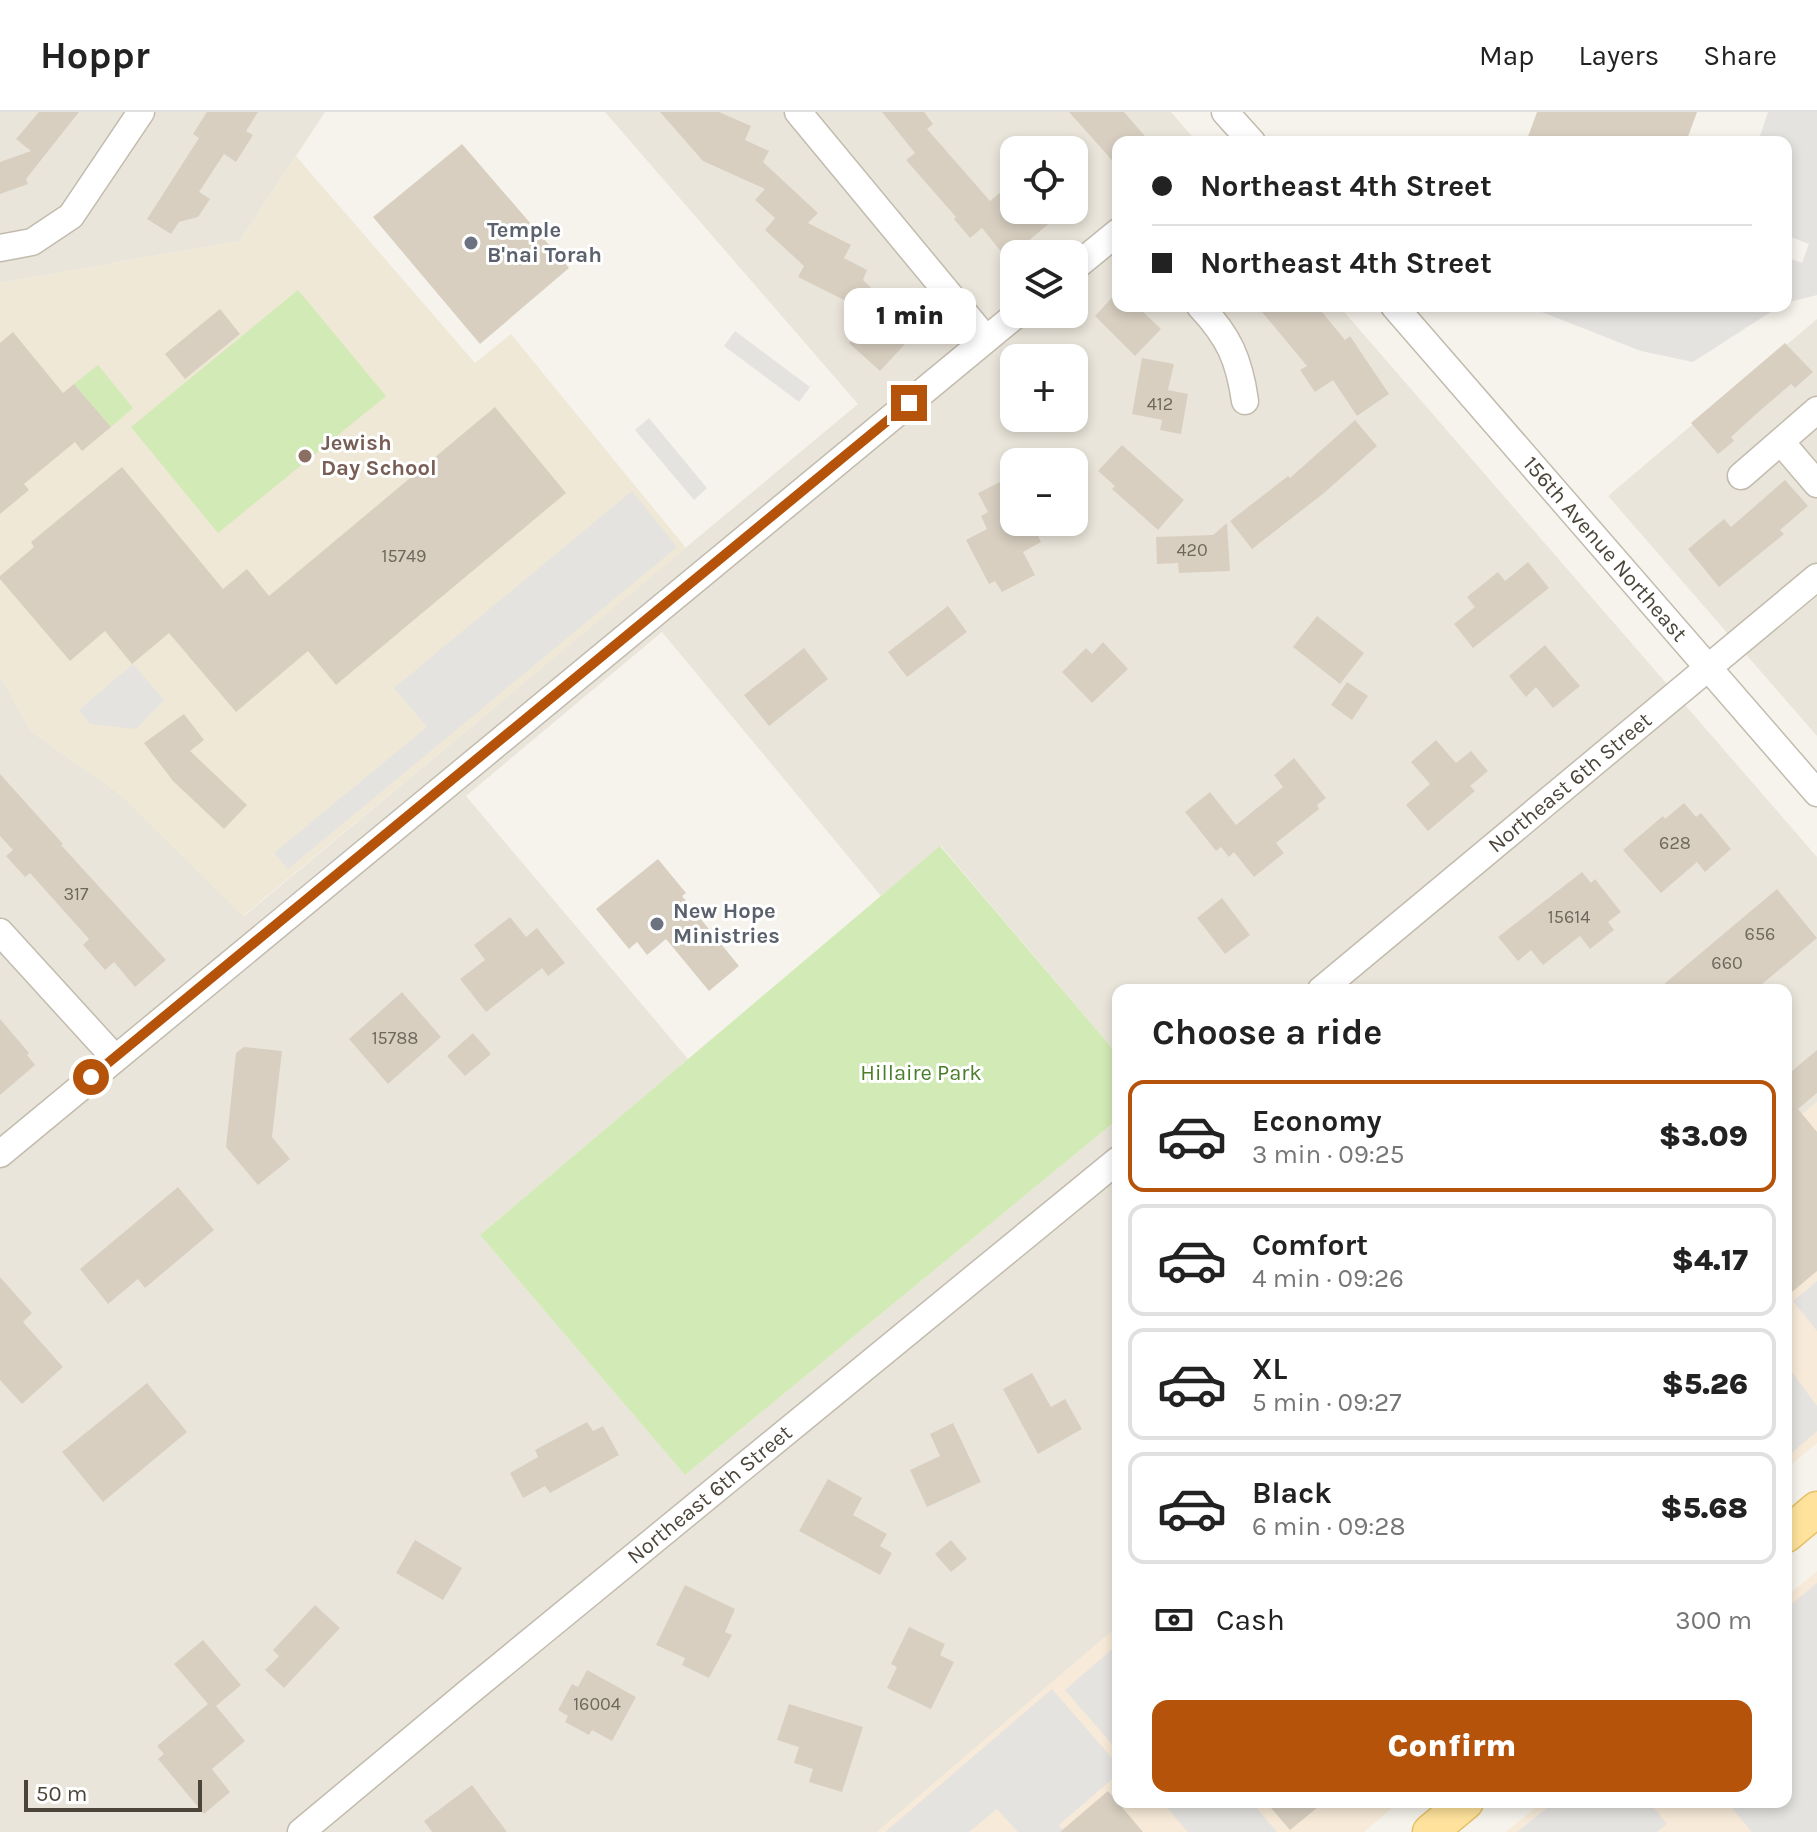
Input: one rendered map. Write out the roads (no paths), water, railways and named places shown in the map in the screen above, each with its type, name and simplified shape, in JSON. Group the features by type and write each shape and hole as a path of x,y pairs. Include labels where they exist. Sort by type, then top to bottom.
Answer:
{"main road":[{"path":"1792,1530 1817,1509"},
{"path":"1430,1832 1459,1808"}],"street":[{"path":"0,248 32,242 71,216 141,112"},
{"path":"798,112 986,339"},
{"path":"1088,257 1112,237"},
{"path":"1206,312 1222,330 1232,349 1241,374 1245,401"},
{"name":"156th Avenue Northeast","path":"1399,312 1817,793"},
{"path":"0,1154 1000,328"},
{"path":"1741,476 1817,410"},
{"path":"1781,442 1817,484"},
{"name":"Northeast 6th Street","path":"1328,984 1817,577"},
{"path":"0,932 114,1057"},
{"name":"Northeast 6th Street","path":"301,1832 1112,1165"}],"place":[{"name":"Temple B'nai Torah","path":"471,243"},
{"name":"Jewish Day School","path":"305,456"},
{"name":"New Hope Ministries","path":"657,924"}],"park label":[{"name":"Hillaire Park","path":"921,1073"}]}
